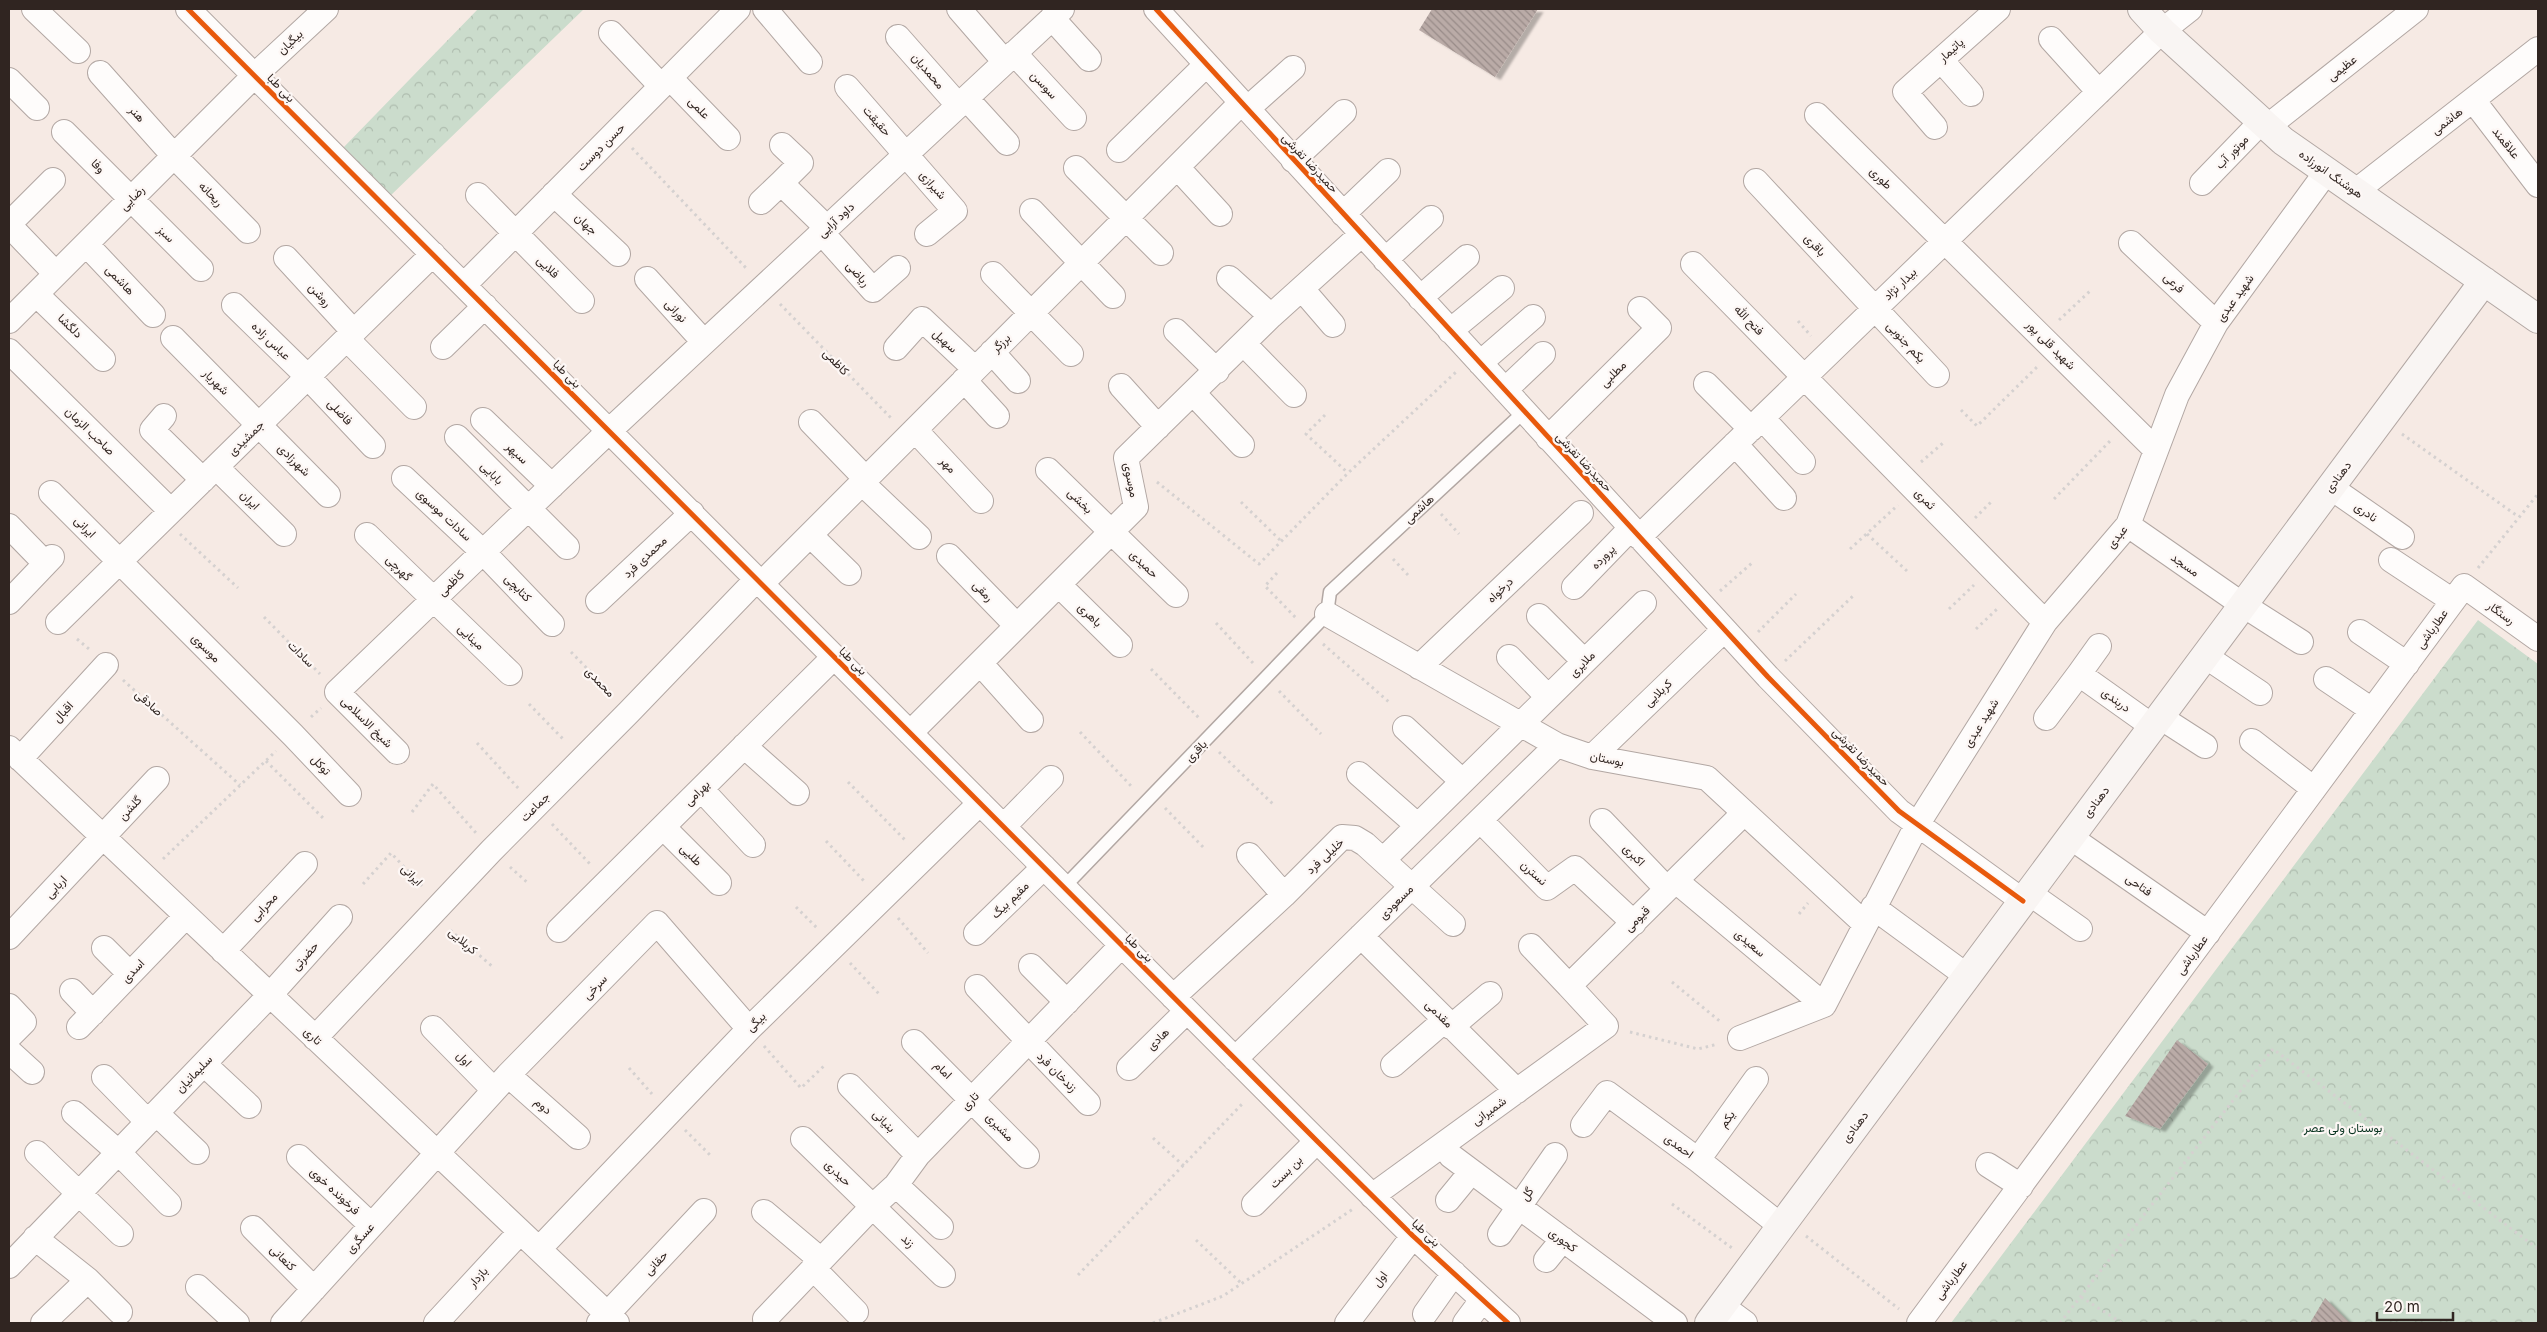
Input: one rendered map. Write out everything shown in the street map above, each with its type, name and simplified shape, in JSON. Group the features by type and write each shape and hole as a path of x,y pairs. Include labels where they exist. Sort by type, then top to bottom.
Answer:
{"main road":[{"name":"هوشنگ انورزاده","path":"2142,9 2162,31 2283,141 2538,319"},
{"name":"دهنادی","path":"1715,1314 2484,281"}],"street":[{"path":"34,9 78,51"},
{"name":"بنی طبا","path":"188,9 1372,1196 1506,1323"},
{"name":"بیگیان","path":"255,76 326,9"},
{"name":"حسن دوست","path":"464,285 738,9"},
{"path":"765,9 810,62"},
{"name":"سوسن","path":"959,9 1074,118"},
{"name":"حمیدرضا تفرشی","path":"1156,9 1724,630 1899,811 2026,897 2080,929"},
{"name":"پاتیمار","path":"1935,127 1905,92 1998,9"},
{"name":"بیدار نژاد","path":"1635,532 1749,430 2162,31 2190,9"},
{"name":"عظیمی","path":"2265,124 2416,9"},
{"path":"1057,13 1089,59"},
{"name":"داود آرایی","path":"610,431 1057,13"},
{"name":"علمی","path":"611,33 728,138"},
{"name":"محمدیان","path":"898,37 962,102"},
{"path":"2051,39 2099,92"},
{"name":"هاشمی","path":"2356,191 2538,49"},
{"path":"1941,60 1972,94"},
{"path":"1119,150 1206,65"},
{"name":"برزگر","path":"759,581 810,535 1176,167 1244,106 1293,68"},
{"name":"هنر","path":"100,73 174,156"},
{"name":"رضایی","path":"9,321 255,76"},
{"path":"9,80 37,108"},
{"name":"حقیقت","path":"847,87 906,154"},
{"name":"علاقمند","path":"2473,100 2538,185"},
{"path":"962,102 1007,143"},
{"path":"1293,160 1344,112"},
{"name":"طوری","path":"1817,115 1945,241"},
{"name":"موتور آب","path":"2202,183 2265,124"},
{"name":"وفا","path":"64,132 131,199"},
{"path":"782,144 801,163 767,190 824,230"},
{"name":"شیرازی","path":"906,154 955,211 926,234"},
{"name":"ریحانه","path":"174,156 248,231"},
{"path":"1176,167 1220,214"},
{"path":"1076,168 1161,253"},
{"path":"1343,214 1388,171"},
{"name":"شهید عبدی","path":"2159,443 2177,395 2216,323 2327,171"},
{"path":"53,180 9,224 56,274"},
{"name":"باقری","path":"1756,181 1874,309"},
{"name":"جهان","path":"554,194 618,254"},
{"name":"فلایی","path":"478,195 582,301"},
{"name":"سبز","path":"131,199 201,269"},
{"path":"1032,211 1113,296"},
{"path":"1385,260 1431,218"},
{"name":"ریاضی","path":"824,230 873,290 898,268"},
{"name":"موسوی","path":"910,733 1136,507 1126,458 1271,316 1362,234"},
{"name":"شهید قلی پور","path":"1945,241 2128,422 2159,443"},
{"name":"هاشمی","path":"86,244 153,315"},
{"name":"فرعی","path":"2131,244 2216,323"},
{"name":"جمشیدی","path":"58,622 433,254"},
{"path":"1420,298 1467,257"},
{"name":"روشن","path":"286,258 350,335"},
{"name":"فتح الله","path":"1693,264 1804,377"},
{"path":"993,274 1071,354"},
{"path":"1229,278 1271,316"},
{"name":"نورانی","path":"647,279 704,342"},
{"path":"1450,331 1502,288"},
{"path":"1302,289 1333,325"},
{"name":"دلگشا","path":"36,294 103,359"},
{"name":"عباس زاده","path":"234,305 308,377"},
{"path":"443,347 485,306"},
{"name":"مطلبی","path":"1548,438 1659,328 1640,309"},
{"name":"یکم جنوبی","path":"1874,309 1937,375"},
{"path":"1477,360 1533,317"},
{"name":"سهیل","path":"896,348 922,319 969,375"},
{"path":"1176,331 1216,371"},
{"path":"350,335 414,406"},
{"name":"شهریار","path":"173,338 259,425"},
{"path":"1244,344 1294,395"},
{"name":"صاحب الزمان","path":"9,351 167,514"},
{"path":"992,352 1018,380"},
{"path":"1506,390 1543,354"},
{"path":"969,375 998,416"},
{"name":"فاضلی","path":"308,377 372,446"},
{"name":"ثمری","path":"1804,377 2045,622"},
{"path":"1706,384 1749,430 1784,498"},
{"path":"1121,386 1158,427"},
{"path":"1193,393 1242,445"},
{"name":"سپهر","path":"483,420 552,486"},
{"path":"811,422 864,481 920,537"},
{"name":"ایران","path":"158,423 209,473 284,534"},
{"name":"شهرزادی","path":"259,425 328,495"},
{"path":"1749,430 1803,462"},
{"name":"کاظمی","path":"338,692 610,431"},
{"name":"مهر","path":"912,433 981,501"},
{"name":"بابایی","path":"457,437 567,547"},
{"name":"عبدی","path":"2045,622 2128,525 2159,443"},
{"name":"بخشی","path":"1048,470 1112,532"},
{"name":"سادات موسوی","path":"404,478 483,552"},
{"name":"نادری","path":"2330,487 2402,537"},
{"name":"ایرانی","path":"51,493 119,562"},
{"name":"محمدی فرد","path":"598,601 692,513"},
{"name":"درخواه","path":"1419,667 1582,513"},
{"name":"مسجد","path":"2128,525 2243,605"},
{"path":"9,526 48,560 15,595"},
{"name":"حمیدی","path":"1112,532 1176,596"},
{"name":"پرورده","path":"1574,587 1635,532"},
{"name":"گهرچی","path":"366,534 432,601"},
{"path":"810,535 849,573"},
{"name":"کتابچی","path":"483,552 552,624"},
{"name":"رمقی","path":"949,556 1017,626"},
{"name":"رستگار","path":"2391,560 2459,593 2538,639"},
{"name":"موسوی","path":"119,562 292,735"},
{"name":"جماعت","path":"315,1038 491,851 759,581"},
{"name":"باهری","path":"1059,585 1120,645"},
{"name":"عطارباشی","path":"1911,1318 2021,1186 2459,593"},
{"name":"مینایی","path":"432,601 510,673"},
{"name":"ملایری","path":"1520,725 1644,603"},
{"path":"2243,605 2301,642"},
{"name":"بوستان","path":"1327,614 1557,746 1592,757 1706,778 1744,813 1869,916 1967,976"},
{"path":"1539,616 1584,661"},
{"name":"شهید عبدی","path":"1917,825 2045,622"},
{"name":"کربلایی","path":"1592,757 1724,630"},
{"path":"2360,632 2407,664"},
{"path":"2046,718 2099,646"},
{"path":"2205,656 2260,693"},
{"name":"بهرامی","path":"559,930 606,881 834,657"},
{"path":"1509,657 1548,697"},
{"path":"980,663 1031,720"},
{"name":"اقبال","path":"14,754 106,665"},
{"name":"دربندی","path":"2079,674 2156,722 2205,746"},
{"path":"2326,679 2372,710"},
{"name":"شیخ الاسلامی","path":"338,692 397,752"},
{"path":"1382,860 1520,725"},
{"path":"1404,728 1462,781"},
{"name":"توکل","path":"292,735 349,794"},
{"path":"2252,741 2314,789"},
{"path":"744,746 797,793"},
{"name":"مسعودی","path":"1236,1059 1557,746"},
{"name":"تاری","path":"14,754 539,1250 608,1320"},
{"path":"1359,774 1417,826"},
{"path":"1004,826 1051,778"},
{"name":"گلشن","path":"102,837 157,779"},
{"path":"701,789 753,845"},
{"name":"بیگی","path":"539,1250 749,1029 980,803"},
{"name":"قیومی","path":"1569,986 1744,813"},
{"name":"نسترن","path":"1481,821 1547,888 1575,868 1634,923"},
{"name":"اکبری","path":"1602,821 1671,885"},
{"path":"1740,1038 1824,1005 1917,825"},
{"name":"طلیی","path":"663,826 719,883"},
{"name":"اربابی","path":"9,937 102,837"},
{"name":"خلیلی فرد","path":"1180,1004 1342,837 1355,838 1365,844 1410,888 1453,924"},
{"name":"فتاحی","path":"2070,837 2208,932"},
{"path":"1249,855 1284,895"},
{"name":"محرابی","path":"224,951 305,864"},
{"name":"مقیم بیگ","path":"976,933 1044,867"},
{"name":"سعیدی","path":"1671,885 1824,1005"},
{"name":"اسدی","path":"72,991 86,1020 186,916"},
{"name":"حضرتی","path":"270,995 340,917"},
{"name":"سرخی","path":"437,1153 501,1083 657,923 749,1029"},
{"name":"مقدمی","path":"1361,936 1517,1091"},
{"name":"تاری","path":"765,1319 872,1207 896,1185 918,1155 1122,945"},
{"path":"1531,946 1606,1026"},
{"path":"104,948 130,974"},
{"path":"1031,966 1067,1002"},
{"name":"زندخان فرد","path":"977,987 1027,1042 1088,1103"},
{"path":"1393,1065 1490,994"},
{"name":"سلیمانیان","path":"9,1266 270,995"},
{"name":"هادی","path":"1129,1068 1180,1004"},
{"path":"9,1006 24,1022 9,1037"},
{"name":"شمیرانی","path":"1372,1196 1606,1026"},
{"name":"اول","path":"433,1028 501,1083"},
{"name":"امام","path":"914,1042 972,1099"},
{"path":"9,1051 32,1072"},
{"path":"204,1064 249,1106"},
{"path":"104,1077 198,1152"},
{"name":"یکم","path":"1698,1160 1756,1079"},
{"name":"دوم","path":"501,1083 578,1137"},
{"name":"بنیانی","path":"850,1086 918,1155"},
{"name":"احمدی","path":"1583,1125 1607,1093 1783,1223"},
{"name":"مشیری","path":"972,1099 1027,1156"},
{"path":"74,1113 118,1152 169,1204"},
{"name":"حیدری","path":"803,1140 872,1207"},
{"name":"بن بست","path":"1254,1204 1317,1141"},
{"path":"36,1153 120,1234"},
{"name":"عسگری","path":"283,1323 437,1153"},
{"name":"گل","path":"1500,1234 1555,1155"},
{"name":"کجوری","path":"1451,1156 1675,1323"},
{"name":"فرخونده خوی","path":"299,1157 371,1225"},
{"path":"1988,1165 2021,1186"},
{"path":"1448,1200 1471,1172"},
{"path":"896,1185 941,1227"},
{"name":"زند","path":"872,1207 943,1275"},
{"name":"حقانی","path":"608,1320 704,1211"},
{"path":"764,1212 817,1264 856,1312"},
{"name":"کنعانی","path":"253,1228 314,1289"},
{"name":"بازدار","path":"436,1323 520,1232"},
{"name":"اول","path":"1347,1323 1413,1236"},
{"path":"35,1238 88,1280 120,1312"},
{"path":"1546,1260 1563,1239"},
{"path":"1425,1314 1454,1273"},
{"path":"43,1323 88,1280"},
{"path":"198,1287 237,1323"},
{"path":"1465,1323 1482,1300"},
{"path":"1715,1314 1745,1323"}],"lane":[{"name":"هاشمی","path":"1327,614 1330,592 1525,411"},
{"name":"باقری","path":"1064,887 1327,614"}],"path":[{"path":"1961,410 1977,426 2090,291"},
{"path":"1126,458 1259,564 1348,473 1477,360"},
{"path":"1325,415 1306,434 1348,473"},
{"path":"2381,420 2519,517"},
{"path":"2054,499 2128,422"},
{"path":"1850,549 1915,489"},
{"path":"2459,593 2538,494"},
{"path":"1428,501 1459,534"},
{"path":"1241,502 1281,541"},
{"path":"167,514 238,588"},
{"path":"1866,534 1907,570"},
{"path":"1703,607 1752,563"},
{"path":"1949,609 1992,568"},
{"path":"1277,573 1265,586 1310,633 1390,703"},
{"path":"1741,648 1796,594"},
{"path":"1768,677 1853,596"},
{"path":"1216,623 1321,734"},
{"path":"1151,670 1273,804"},
{"path":"145,877 338,692"},
{"path":"529,704 582,759"},
{"path":"1080,732 1204,849"},
{"path":"477,743 606,881"},
{"path":"266,761 323,818"},
{"path":"848,782 923,858"},
{"path":"412,812 433,784 491,851"},
{"path":"826,840 928,953"},
{"path":"796,907 880,995"},
{"path":"1672,982 1740,1038"},
{"path":"1606,1026 1698,1049 1740,1038"},
{"path":"749,1029 801,1088 826,1064"},
{"path":"2060,1323 2272,1049 2538,1249"},
{"path":"629,1068 668,1113 712,1156"},
{"path":"1078,1275 1184,1166 1260,1084"},
{"path":"1153,1138 1184,1166"},
{"path":"1153,1323 1223,1296 1372,1196"},
{"path":"1672,1204 1753,1264"},
{"path":"1783,1223 1911,1318"},
{"path":"1196,1240 1242,1284"},
{"path":"2081,1297 2122,1323"}],"green space":[{"path":"478,9 584,9 389,197 342,149"},
{"name":"بوستان ولی عصر","path":"2478,620 2538,664 2538,1323 1951,1323"}],"building":[{"path":"1432,9 1538,9 1495,77 1419,30"},
{"path":"2177,1040 2208,1064 2160,1129 2125,1116"},
{"path":"2325,1298 2350,1323 2310,1323"}],"cycle path":[{"path":"188,9 1317,1141 1413,1236 1508,1323"},
{"path":"1156,9 1768,677 1899,811 2023,901"}]}
